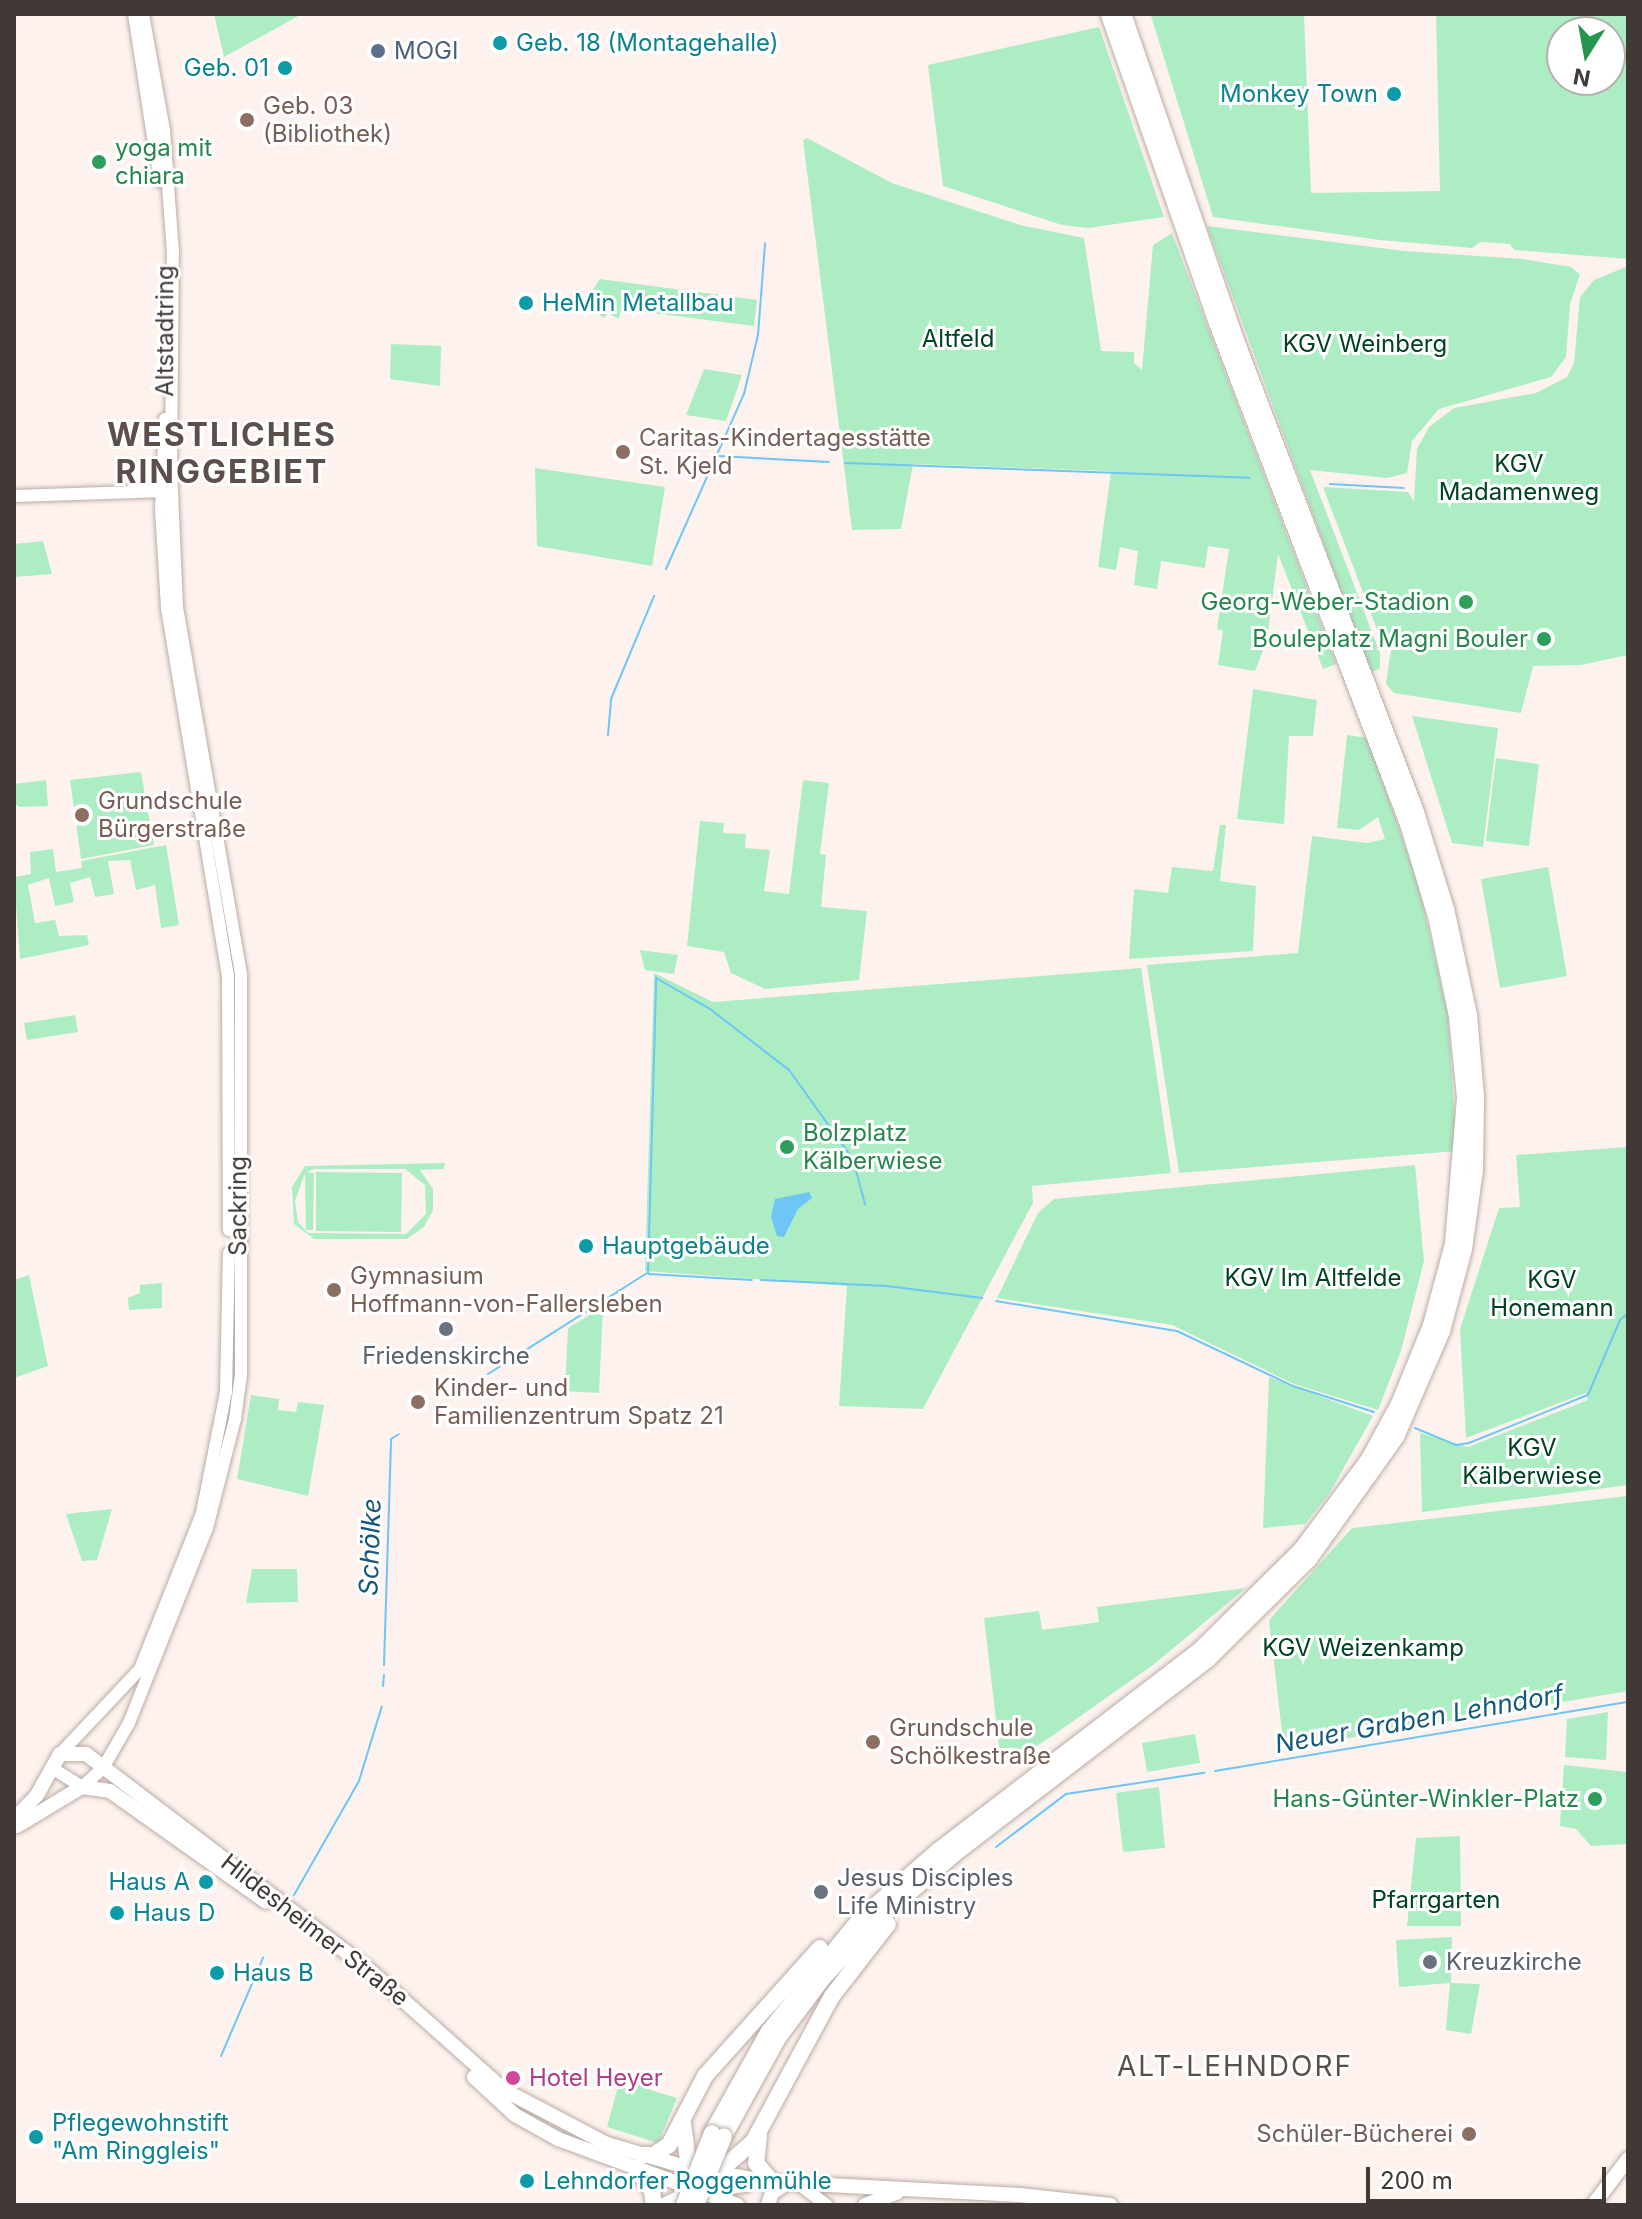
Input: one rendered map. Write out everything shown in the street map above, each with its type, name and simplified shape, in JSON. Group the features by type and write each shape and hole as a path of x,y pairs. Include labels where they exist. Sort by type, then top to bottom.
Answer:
{"highway":[{"path":"698,2182 718,2135 762,2063 823,1978 873,1924 954,1854 1208,1659 1292,1579 1342,1519 1396,1437 1427,1371 1456,1285 1469,1170 1474,1055 1461,971 1434,868 1192,237 1130,55 1106,14"},
{"path":"1125,14 1130,55"},
{"path":"684,2205 769,2031 860,1919 938,1851 1200,1650 1312,1537 1369,1459 1416,1367 1445,1282 1469,1170"},
{"path":"666,2205 742,2155 761,2130 844,1979 954,1854"},
{"path":"654,2205 643,2161 667,2148 689,2102 788,1982 839,1930 860,1919"},
{"path":"689,2102 682,2140 705,2205"},
{"path":"761,2130 756,2163 781,2184"}],"main road":[{"path":"134,14 160,146"},
{"path":"143,14 160,146"},
{"name":"Altstadtring","path":"160,146 167,306 167,608 188,706"},
{"path":"14,496 167,491"},
{"name":"Sackring","path":"60,1754 140,1669 209,1490 228,1369 228,975 188,706"},
{"name":"Sackring","path":"103,1768 141,1694 207,1528 235,1419 241,1375 241,970 188,706"},
{"name":"Hildesheimer Straße","path":"60,1754 80,1752 103,1768 123,1791 374,1974 496,2091 558,2139 643,2161 698,2182"},
{"path":"20,1819 60,1754"},
{"path":"52,1768 82,1787 123,1791"},
{"path":"20,1819 82,1787 103,1768"},
{"path":"1593,2205 1628,2159"},
{"path":"698,2182 930,2190 1110,2205"},
{"path":"698,2182 734,2204"},
{"path":"768,2205 772,2193 781,2184"},
{"path":"781,2184 827,2205"},
{"path":"865,2205 894,2193 930,2190"}],"green space":[{"path":"214,14 302,14 224,57"},
{"path":"1304,14 1311,193 1440,191 1436,14 1628,14 1628,259 1514,250 1510,244 1480,242 1472,248 1380,240 1213,217 1151,16"},
{"path":"1099,27 1164,217 1088,228 1062,225 943,186 928,65"},
{"name":"Altfeld","path":"807,138 892,183 1020,225 1084,238 1101,351 1134,352 1134,363 1142,370 1153,245 1172,233 1336,664 1323,669 1278,554 1267,640 1255,671 1218,665 1223,631 1217,629 1229,549 1208,546 1205,568 1161,561 1157,589 1134,585 1138,551 1120,547 1116,570 1098,567 1111,471 913,464 901,529 852,530 803,140"},
{"name":"KGV Weinberg","path":"1207,226 1404,251 1523,259 1571,267 1580,274 1570,304 1566,357 1551,377 1439,409 1412,441 1407,473 1387,478 1310,470 1380,653 1380,668 1371,673"},
{"name":"KGV Madamenweg","path":"1628,266 1628,655 1581,665 1533,666 1521,713 1394,693 1386,684 1391,649 1384,648 1323,487 1408,492 1414,502 1417,449 1429,427 1454,408 1536,393 1567,377 1574,363 1580,297 1594,280"},
{"path":"600,279 757,300 754,326 621,309 619,319 608,313 604,318 584,304"},
{"path":"391,344 441,346 440,386 390,379"},
{"path":"704,369 742,375 726,421 686,415"},
{"path":"535,468 665,487 652,566 537,546"},
{"path":"43,541 52,574 14,577 14,544"},
{"path":"1253,689 1317,700 1313,736 1289,736 1284,824 1237,819"},
{"path":"1412,716 1498,728 1483,847 1452,843"},
{"path":"1347,735 1368,738 1419,887 1448,1015 1457,1151 1179,1173 1147,965 1298,953 1312,836 1367,843 1385,839 1378,817 1359,830 1337,828"},
{"path":"1496,758 1539,764 1529,846 1486,841"},
{"path":"141,772 154,845 81,859 70,780"},
{"path":"46,780 48,806 19,807 14,802 14,784"},
{"path":"803,780 829,783 820,854 826,855 821,907 867,911 859,980 765,989 731,973 724,952 687,946 700,821 724,823 723,833 746,834 745,848 770,850 764,891 789,894"},
{"path":"1220,825 1226,825 1220,881 1256,886 1253,951 1129,959 1134,889 1168,893 1172,867 1213,871"},
{"path":"166,845 179,925 161,928 155,885 136,890 130,860 108,861 114,894 95,897 90,877 70,883 74,902 55,906 49,878 28,885 35,923 55,920 59,936 87,935 89,945 20,959 14,877 31,874 30,852 53,849 56,872 82,868 81,861"},
{"path":"1548,867 1567,976 1500,988 1481,879"},
{"path":"640,950 678,955 674,974 645,970"},
{"path":"1141,968 1171,1173 1032,1186 1033,1203 923,1409 839,1406 847,1286 645,1271 654,973 713,1002"},
{"path":"75,1015 78,1032 27,1040 24,1023"},
{"name":"KGV Honemann","path":"1628,1147 1628,1485 1422,1512 1420,1433 1468,1447 1588,1400 1586,1393 1466,1438 1460,1329 1499,1208 1520,1207 1516,1155"},
{"path":"445,1163 444,1169 420,1170 433,1189 433,1210 424,1227 407,1239 314,1239 294,1224 292,1187 305,1166","holes":["314,1169 405,1169 425,1185 426,1214 406,1234 308,1233 298,1222 295,1201 305,1173 306,1230 313,1230 314,1173 306,1172"]},
{"name":"KGV Im Altfelde","path":"1415,1165 1424,1261 1401,1351 1378,1410 1294,1384 1172,1325 997,1298 1038,1213 1054,1199"},
{"path":"316,1172 402,1173 401,1232 316,1231"},
{"path":"29,1275 48,1366 14,1378 14,1280"},
{"path":"162,1283 162,1308 129,1310 128,1298 140,1293 140,1285"},
{"path":"603,1307 599,1393 565,1391 568,1328"},
{"path":"1269,1377 1373,1416 1329,1494 1305,1524 1263,1528"},
{"path":"251,1395 279,1399 278,1410 296,1412 298,1402 324,1405 308,1496 237,1479"},
{"name":"KGV Weizenkamp","path":"1628,1496 1628,1691 1284,1749 1269,1620 1352,1528"},
{"path":"112,1509 97,1560 82,1561 66,1514"},
{"path":"252,1569 297,1569 298,1602 246,1603"},
{"path":"1246,1588 1153,1665 1052,1736 1014,1761 1000,1754 984,1618 1039,1611 1042,1630 1099,1622 1097,1607"},
{"path":"1608,1712 1606,1760 1565,1757 1567,1719"},
{"path":"1195,1734 1200,1763 1147,1772 1142,1743"},
{"name":"Hans-Günter-Winkler-Platz","path":"1564,1765 1628,1772 1628,1844 1591,1846 1576,1829 1560,1826"},
{"path":"1159,1787 1165,1848 1123,1852 1116,1793"},
{"name":"Pfarrgarten","path":"1460,1836 1461,1926 1407,1926 1416,1838"},
{"path":"1452,1937 1451,1983 1480,1984 1471,2034 1446,2030 1450,1983 1399,1987 1396,1940"},
{"path":"647,2078 650,2090 677,2098 658,2143 607,2127 617,2090"}],"water":[{"path":"809,1192 812,1198 798,1209 784,1237 777,1236 771,1217 775,1199"}],"waterway":[{"path":"666,569 744,394 758,335 765,243"},
{"path":"718,456 829,462"},
{"path":"845,463 1250,478"},
{"path":"1330,484 1404,488"},
{"path":"608,735 611,699 654,596"},
{"path":"648,1273 656,978 710,1009 789,1070 853,1159 865,1204"},
{"name":"Schölke","path":"488,1374 647,1273"},
{"path":"649,1274 752,1280"},
{"path":"761,1280 887,1286 982,1298"},
{"path":"996,1301 1177,1331 1293,1386 1374,1412"},
{"path":"1415,1428 1456,1445 1469,1443 1588,1395 1620,1320 1628,1313"},
{"name":"Schölke","path":"454,1396 469,1386"},
{"name":"Schölke","path":"384,1665 391,1439 399,1434"},
{"name":"Schölke","path":"383,1686 384,1675"},
{"name":"Neuer Graben Lehndorf","path":"1215,1771 1628,1702"},
{"name":"Schölke","path":"294,1895 359,1781 382,1706"},
{"name":"Neuer Graben Lehndorf","path":"996,1847 1066,1794 1204,1773"},
{"name":"Schölke","path":"221,2056 263,1958"}],"place":[{"name":"Geb. 18 (Montagehalle)","path":"500,43"},
{"name":"MOGI","path":"378,51"},
{"name":"Geb. 01","path":"285,68"},
{"name":"Monkey Town","path":"1394,94"},
{"name":"Geb. 03 (Bibliothek)","path":"247,120"},
{"name":"yoga mit chiara","path":"99,162"},
{"name":"HeMin Metallbau","path":"526,303"},
{"name":"Caritas-Kindertagesstätte St. Kjeld","path":"623,452"},
{"name":"Georg-Weber-Stadion","path":"1466,602"},
{"name":"Bouleplatz Magni Bouler","path":"1544,639"},
{"name":"Grundschule Bürgerstraße","path":"82,815"},
{"name":"Bolzplatz Kälberwiese","path":"787,1147"},
{"name":"Hauptgebäude","path":"586,1246"},
{"name":"Gymnasium Hoffmann-von-Fallersleben","path":"334,1290"},
{"name":"Friedenskirche","path":"446,1329"},
{"name":"Kinder- und Familienzentrum Spatz 21","path":"418,1402"},
{"name":"Grundschule Schölkestraße","path":"873,1742"},
{"name":"Hans-Günter-Winkler-Platz","path":"1595,1799"},
{"name":"Haus A","path":"206,1882"},
{"name":"Jesus Disciples Life Ministry","path":"821,1892"},
{"name":"Haus D","path":"117,1913"},
{"name":"Kreuzkirche","path":"1430,1962"},
{"name":"Haus B","path":"217,1973"},
{"name":"Hotel Heyer","path":"513,2078"},
{"name":"Schüler-Bücherei","path":"1469,2134"},
{"name":"Pflegewohnstift \"Am Ringgleis\"","path":"36,2137"},
{"name":"Lehndorfer Roggenmühle","path":"527,2181"}],"district":[{"name":"WESTLICHES RINGGEBIET","path":"222,454"},
{"name":"ALT-LEHNDORF","path":"1235,2066"}],"park label":[{"name":"KGV Kälberwiese","path":"1532,1462"}]}
